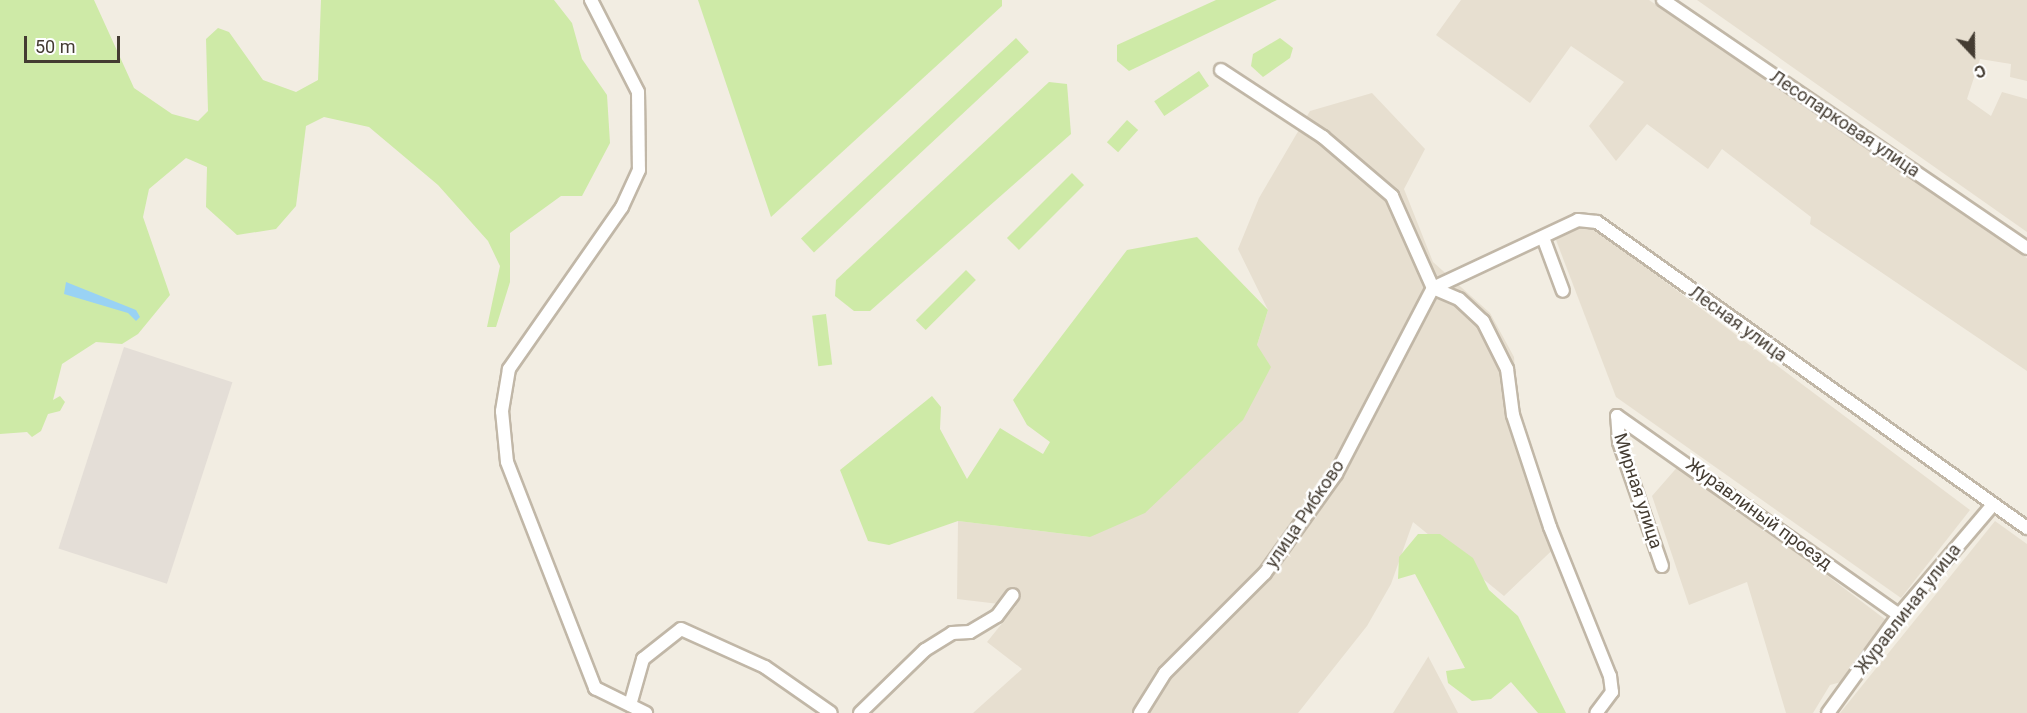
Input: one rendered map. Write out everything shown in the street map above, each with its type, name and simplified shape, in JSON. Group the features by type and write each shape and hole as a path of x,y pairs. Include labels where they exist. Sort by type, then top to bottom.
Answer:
{"street":[{"path":"591,0 626,60 641,114 639,170 622,207 508,369 502,411 514,483 595,688 646,713"},
{"name":"Лесопарковая улица","path":"1663,0 2027,249"},
{"path":"1221,70 1323,136 1392,196 1433,288 1459,299 1483,321 1507,369 1513,415 1550,527 1610,676 1612,692 1596,713"},
{"name":"Лесная улица","path":"1433,288 1544,240 1578,220 1597,222 1991,507 2027,528"},
{"path":"1544,240 1563,291"},
{"name":"улица Рибково","path":"1140,713 1165,672 1265,573 1336,474 1433,288"},
{"name":"Мирная улица","path":"1617,416 1619,442 1662,566"},
{"name":"Журавлиный проезд","path":"1617,416 1899,615"},
{"name":"Журавлиная улица","path":"1828,713 1899,615 1991,507"},
{"path":"860,713 940,638 970,632 988,621 1012,595"},
{"path":"630,705 643,659 681,629 765,667 831,713"}],"shaded area":[{"path":"1461,0 1649,0 2027,258 2027,371 1810,224 1811,217 1722,149 1708,169 1647,124 1616,161 1589,126 1624,82 1571,46 1530,103 1436,35"},
{"path":"1697,0 2027,0 2027,81 2010,77 2011,64 1980,59 1967,99 1991,116 2002,92 2027,99 2027,232"},
{"path":"1372,93 1425,149 1404,189 1433,262 1490,313 1514,357 1518,414 1564,539 1504,596 1413,522 1391,584 1367,626 1298,713 973,713 1022,669 987,642 1016,606 957,599 958,521 1090,537 1257,345 1268,310 1238,249 1259,198 1310,111"},
{"path":"1574,228 1595,229 1970,510 1901,598 1616,397 1556,240"},
{"path":"124,347 232,382 167,584 58,549"},
{"path":"1680,464 1886,620 1845,681 1830,685 1813,713 1786,713 1747,582 1689,605 1652,496"},
{"path":"1995,521 2027,544 2027,713 1840,713"},
{"path":"1428,657 1458,713 1393,713"}],"green space":[{"path":"0,0 94,0 134,88 172,114 198,121 208,111 206,39 218,28 229,32 263,80 296,92 318,80 321,0 554,0 572,23 582,59 607,95 610,143 582,196 561,196 510,233 510,282 496,327 487,327 500,266 488,241 438,185 369,127 324,117 306,126 296,206 276,229 237,235 206,207 207,167 186,158 149,189 143,217 170,295 138,334 122,344 96,342 62,364 53,400 60,396 65,402 60,411 48,414 41,431 32,437 27,432 0,434"},
{"path":"698,0 1002,0 1002,6 771,217"},
{"path":"1216,0 1277,0 1129,71 1117,61 1117,45"},
{"path":"1016,38 1029,52 814,252 801,239"},
{"path":"1280,38 1293,48 1290,58 1263,77 1251,66 1253,54"},
{"path":"1199,71 1209,86 1164,116 1154,101"},
{"path":"1049,82 1067,84 1071,134 870,311 854,311 835,296 836,280"},
{"path":"1127,120 1138,130 1118,152 1107,142"},
{"path":"1072,173 1084,185 1019,250 1007,238"},
{"path":"1197,237 1268,310 1257,345 1271,367 1243,420 1145,513 1090,537 958,521 889,545 868,541 840,470 932,396 941,407 940,429 967,479 1000,428 1043,454 1050,442 1027,425 1013,400 1127,250"},
{"path":"966,270 976,280 926,330 916,320"},
{"path":"826,314 832,365 818,366 812,316"},
{"path":"1418,534 1440,534 1473,558 1489,590 1518,616 1566,713 1538,713 1511,682 1491,699 1472,701 1448,683 1446,671 1465,668 1415,574 1398,579 1399,557"}],"water":[{"path":"66,282 136,310 140,317 136,321 128,313 64,294"}]}
